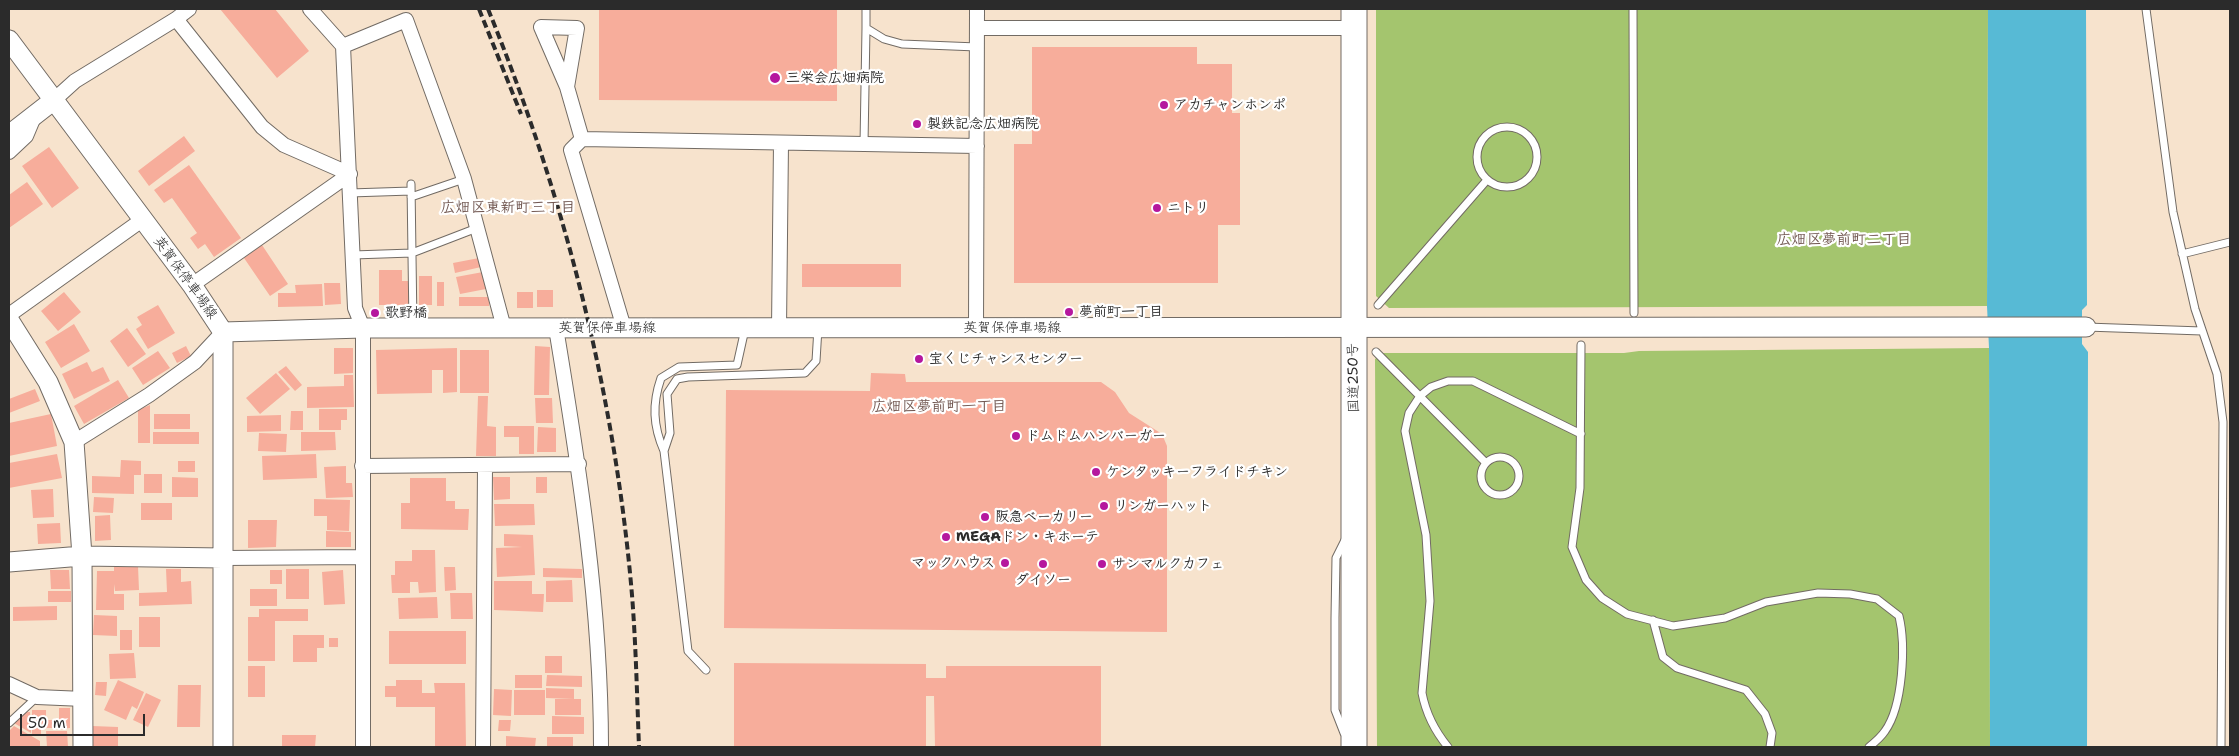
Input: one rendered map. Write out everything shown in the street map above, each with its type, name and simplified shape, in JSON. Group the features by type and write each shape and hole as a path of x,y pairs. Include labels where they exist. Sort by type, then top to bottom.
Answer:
{"highway":[{"name":"国道250号","path":"1352,747 1355,521 1353,328 1354,18"}],"street":[{"path":"9,152 26,136 34,116 49,92 75,80 176,19 189,9"},
{"path":"310,9 343,46 355,308 363,328 363,747"},
{"path":"976,328 977,9"},
{"path":"343,46 403,14 464,179 504,328"},
{"path":"977,28 1354,18"},
{"path":"176,19 262,127 284,144 350,174"},
{"name":"英賀保停車場線","path":"9,40 192,285 223,332 363,328 2086,327"},
{"path":"567,87 582,139"},
{"path":"9,135 34,116"},
{"path":"624,328 571,150 582,139 977,146"},
{"path":"779,328 781,143"},
{"path":"192,285 350,174"},
{"path":"9,315 142,220"},
{"path":"9,320 48,382 74,442 82,556 84,699 82,747"},
{"path":"556,328 579,464 601,698 601,747"},
{"path":"74,442 149,395 195,362 223,332"},
{"path":"223,332 223,747"},
{"path":"362,466 579,464"},
{"path":"483,747 485,466"},
{"path":"9,562 82,556 363,557"},
{"path":"9,684 37,697 84,699"}],"lane":[{"path":"864,144 866,9"},
{"path":"1633,9 1634,313"},
{"path":"2146,9 2173,212 2195,309 2217,374 2223,422 2221,747"},
{"path":"866,28 884,39 902,44 977,47"},
{"path":"1511,127 1526,132 1533,140 1537,149 1538,159 1531,177 1514,187 1495,186 1487,180 1480,172 1477,162 1480,142 1496,128 1511,127"},
{"path":"350,193 411,191 464,179"},
{"path":"1378,305 1487,180"},
{"path":"411,191 413,328"},
{"path":"353,255 412,254 478,227"},
{"path":"2182,254 2230,242"},
{"path":"2086,327 2202,331"},
{"path":"706,670 688,651 664,451 655,431 656,394 661,378 679,367 737,365 745,328"},
{"path":"664,451 670,433 667,394 677,379 688,376 805,373 816,361 818,328"},
{"path":"1581,345 1580,488 1572,547 1586,580 1602,598 1627,614 1673,626 1725,618 1766,602 1818,593 1850,594 1877,600 1900,616 1902,630 1901,674 1893,715 1886,730 1868,747"},
{"path":"1376,352 1486,463"},
{"path":"1448,747 1435,732 1424,707 1422,693 1430,601 1426,535 1405,431 1409,413 1420,396 1431,387 1448,381 1472,381 1580,434"},
{"path":"1504,457 1515,464 1519,476 1514,488 1503,494 1490,492 1482,482 1482,469 1486,463 1491,459 1504,457"},
{"path":"1653,620 1663,658 1677,668 1746,690 1766,714 1772,733 1770,747"},
{"path":"9,723 37,697"}],"green space":[{"path":"1376,9 1988,9 1987,306 1389,308 1376,296"},
{"path":"1989,348 1990,747 1377,747 1375,359 1382,353 1624,353 1639,351"}],"water":[{"path":"1988,9 2086,9 2087,305 2082,310 2082,344 2088,352 2087,747 1990,747 1989,348 1987,306"}],"building":[{"path":"220,9 275,9 309,51 277,78"},
{"path":"599,9 837,9 837,101 599,100"},
{"path":"1032,47 1197,47 1197,64 1232,64 1232,113 1240,113 1240,225 1218,225 1218,283 1014,283 1014,144 1032,144"},
{"path":"184,136 195,151 149,186 138,171"},
{"path":"49,147 79,188 52,208 22,166"},
{"path":"189,165 241,238 214,257 205,244 198,249 190,238 197,233 172,198 164,203 154,190"},
{"path":"27,182 43,204 9,228 9,195"},
{"path":"262,245 288,284 270,296 244,258"},
{"path":"479,258 481,267 455,273 453,263"},
{"path":"802,264 901,264 901,287 802,287"},
{"path":"379,270 402,270 402,281 409,281 409,305 379,305"},
{"path":"483,272 486,289 460,294 456,277"},
{"path":"419,276 432,276 432,305 419,305"},
{"path":"437,282 444,282 444,306 437,306"},
{"path":"324,283 340,283 341,304 325,305"},
{"path":"322,284 323,306 278,307 278,293 296,293 295,285"},
{"path":"537,290 553,290 553,307 537,307"},
{"path":"64,292 81,312 58,331 41,311"},
{"path":"517,292 533,292 533,308 517,308"},
{"path":"459,297 489,297 489,306 459,306"},
{"path":"158,305 175,333 148,349 136,329 142,325 137,317"},
{"path":"74,324 90,351 61,368 45,342"},
{"path":"127,328 146,354 128,367 110,341"},
{"path":"186,346 191,356 177,363 172,353"},
{"path":"535,346 550,347 549,395 534,395"},
{"path":"334,348 353,348 353,373 334,374"},
{"path":"457,348 457,392 443,393 443,370 432,370 432,393 377,394 376,350"},
{"path":"460,350 489,350 489,393 460,393"},
{"path":"158,351 170,368 143,385 132,368"},
{"path":"916,356 922,356 922,364 916,364"},
{"path":"87,362 92,372 103,367 110,381 74,399 62,374"},
{"path":"286,366 302,385 295,391 278,372"},
{"path":"276,373 290,389 260,414 246,398"},
{"name":"MEGAドン・キホーテ","path":"871,373 905,374 906,382 1101,382 1115,392 1129,413 1162,434 1167,446 1167,632 724,628 726,390 870,391"},
{"path":"344,375 353,375 354,407 307,408 307,387 344,386"},
{"path":"118,380 129,398 84,424 74,406"},
{"path":"35,389 40,401 9,413 9,399"},
{"path":"478,396 488,396 487,426 496,427 496,456 476,456"},
{"path":"535,398 552,398 553,423 536,423"},
{"path":"150,405 150,443 138,443 138,410"},
{"path":"319,409 347,409 347,420 341,420 341,430 319,430"},
{"path":"291,411 303,411 303,430 290,430"},
{"path":"51,414 57,446 9,456 9,423"},
{"path":"154,414 190,414 190,429 154,429"},
{"path":"281,415 281,431 247,432 247,416"},
{"path":"504,426 534,426 534,454 519,454 519,437 504,437"},
{"path":"538,427 556,428 556,452 537,452"},
{"path":"153,432 199,432 199,444 153,444"},
{"path":"301,432 335,432 336,450 301,451"},
{"path":"259,433 287,434 286,452 258,451"},
{"path":"57,454 62,478 9,488 9,463"},
{"path":"316,454 317,478 263,480 262,456"},
{"path":"121,460 141,461 141,475 134,475 134,494 92,493 92,476 120,477"},
{"path":"178,461 195,461 195,472 178,472"},
{"path":"346,466 346,483 352,483 353,497 326,498 324,467"},
{"path":"144,474 162,474 162,493 144,493"},
{"path":"172,477 198,478 198,497 172,497"},
{"path":"493,477 510,477 510,499 494,500"},
{"path":"536,477 547,477 547,493 536,493"},
{"path":"410,478 446,478 446,501 455,501 455,509 469,509 468,530 401,529 401,503 410,503"},
{"path":"53,489 54,517 33,518 31,490"},
{"path":"94,497 114,498 113,513 93,512"},
{"path":"314,499 350,500 349,531 327,530 327,516 314,516"},
{"path":"141,503 172,503 172,520 141,520"},
{"path":"494,504 534,504 535,525 495,526"},
{"path":"110,515 111,540 95,541 95,516"},
{"path":"248,520 277,520 276,547 248,548"},
{"path":"60,523 61,543 38,544 37,524"},
{"path":"326,531 351,532 351,547 326,547"},
{"path":"504,534 533,535 535,575 497,577 496,548 522,547 504,546"},
{"path":"412,550 435,550 436,592 419,593 418,582 410,582 410,593 392,593 391,575 395,575 395,561 412,561"},
{"path":"114,566 138,566 139,590 115,591 114,584 114,594 124,594 124,610 96,610 97,571 114,571"},
{"path":"444,567 455,567 456,590 445,591"},
{"path":"543,568 582,569 582,578 543,577"},
{"path":"166,569 181,569 181,582 191,581 192,604 139,606 139,593 167,592"},
{"path":"286,569 309,569 309,599 286,599"},
{"path":"50,570 69,570 70,589 51,589"},
{"path":"270,570 282,570 282,584 270,584"},
{"path":"343,570 345,604 324,605 322,572"},
{"path":"572,580 573,602 546,602 546,581"},
{"path":"494,581 532,581 532,594 544,594 543,612 494,610"},
{"path":"250,589 277,589 277,606 250,606"},
{"path":"48,591 71,591 71,602 48,602"},
{"path":"450,593 472,593 473,619 451,619"},
{"path":"437,597 438,618 399,619 398,598"},
{"path":"57,606 57,620 13,621 13,607"},
{"path":"259,609 308,609 308,621 275,621 275,661 248,661 248,617 259,617"},
{"path":"94,615 117,616 117,636 93,635"},
{"path":"139,617 160,617 160,647 139,647"},
{"path":"120,630 132,630 132,650 120,650"},
{"path":"389,631 466,631 466,664 389,664"},
{"path":"293,635 324,635 324,648 317,648 317,662 293,662"},
{"path":"329,638 338,638 338,647 329,647"},
{"path":"134,653 136,678 110,679 109,654"},
{"path":"545,656 562,656 562,673 545,673"},
{"path":"734,663 926,664 926,678 946,678 946,666 1101,666 1101,747 935,747 934,696 926,696 926,747 734,747"},
{"path":"248,666 265,666 265,697 248,697"},
{"path":"515,675 542,675 542,688 515,688"},
{"path":"547,675 582,676 582,687 546,686"},
{"path":"118,680 144,692 137,709 132,706 126,720 104,710"},
{"path":"396,680 422,680 422,693 435,693 434,683 465,683 466,747 435,747 435,707 396,707 396,697 385,697 385,686 396,686"},
{"path":"96,682 107,682 106,696 95,695"},
{"path":"178,685 201,685 200,727 177,727"},
{"path":"546,688 574,689 574,699 546,698"},
{"path":"494,689 512,690 511,716 493,715"},
{"path":"514,690 545,690 545,715 514,715"},
{"path":"146,693 161,700 148,727 133,720"},
{"path":"555,699 581,699 581,715 555,715"},
{"path":"59,708 70,708 70,728 59,729"},
{"path":"32,710 46,710 46,720 55,720 55,728 41,728 41,735 32,735"},
{"path":"25,712 30,712 31,733 14,723"},
{"path":"552,716 584,717 584,734 552,734"},
{"path":"499,720 511,720 510,731 498,731"},
{"path":"14,726 40,741 40,747 9,747 9,731"},
{"path":"92,726 118,727 118,747 92,747"},
{"path":"46,731 67,731 68,747 47,747"},
{"path":"282,735 316,735 315,747 282,747"},
{"path":"506,736 536,738 535,747 506,747"},
{"path":"547,737 573,737 573,747 547,747"}],"railway":[{"path":"479,9 521,114"},
{"path":"488,9 540,151 582,296 599,370 613,445 632,595 639,747"}],"place":[{"name":"三栄会広畑病院","path":"775,78"},
{"name":"アカチャンホンポ","path":"1164,105"},
{"name":"製鉄記念広畑病院","path":"917,124"},
{"name":"ニトリ","path":"1157,208"},
{"name":"夢前町一丁目","path":"1069,312"},
{"name":"歌野橋","path":"375,313"},
{"name":"宝くじチャンスセンター","path":"919,359"},
{"name":"ドムドムハンバーガー","path":"1016,436"},
{"name":"ケンタッキーフライドチキン","path":"1096,472"},
{"name":"リンガーハット","path":"1104,506"},
{"name":"阪急ベーカリー","path":"985,517"},
{"name":"MEGAドン・キホーテ","path":"946,537"},
{"name":"マックハウス","path":"1005,563"},
{"name":"ダイソー","path":"1043,564"},
{"name":"サンマルクカフェ","path":"1102,564"}],"district":[{"name":"広畑区東新町三丁目","path":"508,208"},
{"name":"広畑区夢前町二丁目","path":"1844,240"},
{"name":"広畑区夢前町一丁目","path":"939,407"}]}
